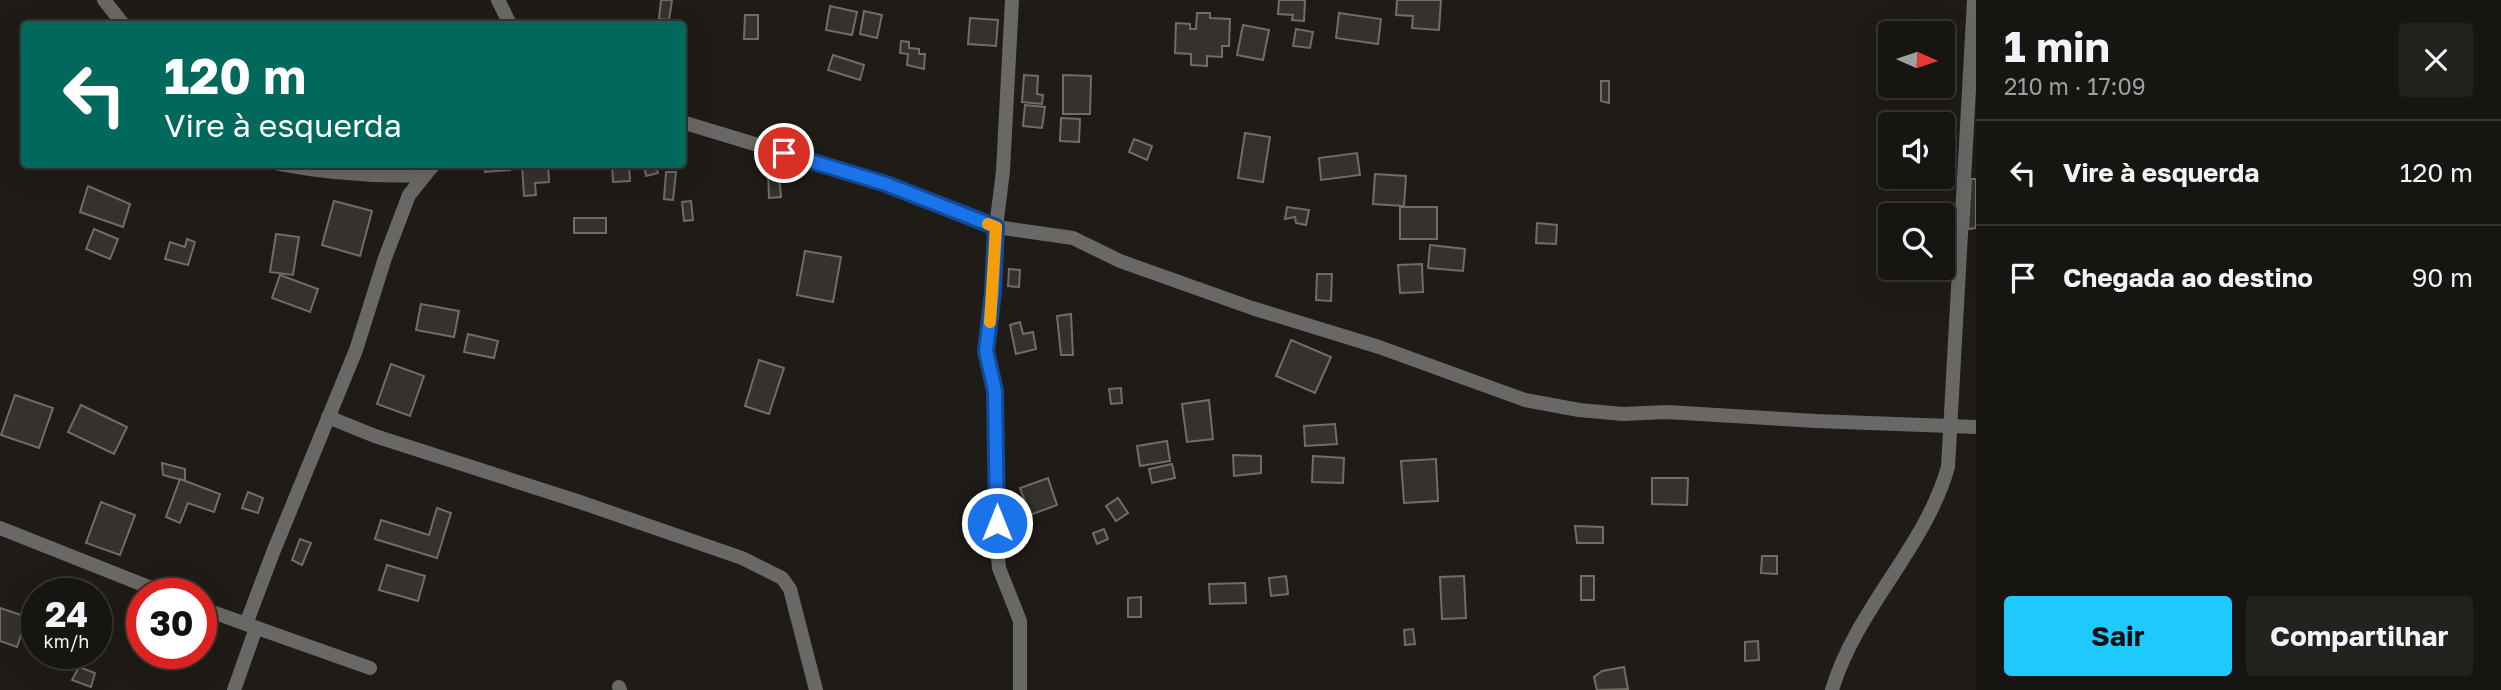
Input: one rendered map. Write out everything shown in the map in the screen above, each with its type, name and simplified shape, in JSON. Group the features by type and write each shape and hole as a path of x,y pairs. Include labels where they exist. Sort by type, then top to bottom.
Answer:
{"street":[{"path":"104,0 121,21"},
{"path":"498,0 508,21"},
{"path":"1012,0 1003,171 986,351 995,391 999,568 1020,621 1020,690"},
{"path":"1832,690 1840,666 1856,634 1887,586 1942,487 1948,467 1974,0"},
{"path":"686,123 886,184 996,227 1073,238 1120,261 1252,308 1379,347 1525,400 1579,410 1623,414 1666,412 1976,427"},
{"path":"299,168 374,177 430,170"},
{"path":"234,690 251,626 328,417 356,350 384,258 409,195 430,170"},
{"path":"328,417 375,436 742,558 782,578 790,589 817,690"},
{"path":"0,528 126,578"},
{"path":"217,614 370,668"}],"building":[{"path":"661,0 672,0 669,20 659,19"},
{"path":"1279,0 1305,0 1304,21 1292,20 1293,15 1278,14"},
{"path":"1397,0 1441,0 1439,30 1412,28 1413,16 1396,15"},
{"path":"830,6 857,12 852,35 826,30"},
{"path":"864,11 882,15 877,38 860,34"},
{"path":"1197,13 1210,13 1210,18 1230,19 1229,46 1222,46 1222,57 1207,56 1207,66 1191,65 1191,54 1175,53 1176,23 1190,24 1190,29 1196,29"},
{"path":"1339,13 1381,19 1378,44 1336,38"},
{"path":"745,15 758,15 758,39 744,39"},
{"path":"970,18 998,20 996,46 968,44"},
{"path":"1243,25 1269,30 1263,60 1237,55"},
{"path":"1296,29 1313,32 1310,48 1293,46"},
{"path":"901,41 909,42 909,48 919,49 919,54 925,54 924,69 907,65 908,54 900,53"},
{"path":"833,55 864,65 860,80 828,70"},
{"path":"1024,75 1038,76 1037,94 1043,95 1042,104 1022,102"},
{"path":"1063,75 1091,76 1090,114 1063,114"},
{"path":"1601,81 1609,81 1609,103 1601,101"},
{"path":"1025,105 1045,107 1042,128 1023,126"},
{"path":"1061,118 1080,119 1079,142 1060,141"},
{"path":"1245,133 1270,137 1263,182 1238,178"},
{"path":"1134,139 1152,146 1147,160 1129,152"},
{"path":"1357,153 1360,175 1321,180 1319,158"},
{"path":"484,168 510,168 510,170 485,172"},
{"path":"522,168 548,168 549,182 535,183 536,195 524,196"},
{"path":"612,168 629,168 630,181 613,182"},
{"path":"645,168 657,168 658,173 646,176"},
{"path":"666,172 676,172 673,200 664,199"},
{"path":"768,173 779,173 781,197 769,198"},
{"path":"1375,174 1406,176 1404,206 1373,204"},
{"path":"1971,179 1976,179 1976,228 1968,229"},
{"path":"88,186 130,204 123,227 80,212"},
{"path":"334,201 372,211 360,256 322,245"},
{"path":"691,201 693,220 684,221 682,202"},
{"path":"1287,207 1309,210 1306,225 1296,223 1295,217 1285,219"},
{"path":"1400,207 1437,207 1437,239 1400,239"},
{"path":"574,218 606,218 606,233 574,233"},
{"path":"1537,223 1557,225 1556,244 1536,243"},
{"path":"94,229 118,239 110,259 86,249"},
{"path":"276,234 299,237 293,275 270,272"},
{"path":"187,239 195,242 188,265 165,259 170,242 185,247"},
{"path":"1430,245 1465,249 1463,271 1428,268"},
{"path":"805,251 841,257 833,302 797,295"},
{"path":"1422,264 1423,292 1400,293 1398,265"},
{"path":"1009,269 1020,270 1019,287 1008,286"},
{"path":"1317,274 1332,274 1331,301 1316,300"},
{"path":"280,275 318,289 310,312 272,298"},
{"path":"421,304 459,311 454,337 416,330"},
{"path":"1071,314 1073,355 1061,355 1057,316"},
{"path":"1020,322 1023,334 1033,332 1036,349 1016,354 1010,325"},
{"path":"468,334 498,341 494,358 464,352"},
{"path":"1291,340 1331,357 1315,393 1276,376"},
{"path":"759,360 784,368 769,414 745,406"},
{"path":"391,364 424,376 410,416 377,404"},
{"path":"1121,388 1122,403 1111,404 1109,389"},
{"path":"15,395 53,408 39,448 1,435"},
{"path":"1209,400 1213,439 1187,442 1182,404"},
{"path":"81,405 127,427 114,454 68,432"},
{"path":"1335,424 1337,444 1305,446 1304,426"},
{"path":"1167,441 1170,461 1140,466 1137,446"},
{"path":"1233,455 1261,456 1261,473 1234,476"},
{"path":"1313,456 1344,458 1343,483 1312,482"},
{"path":"1436,459 1438,501 1404,503 1401,461"},
{"path":"162,463 185,469 185,481 163,475"},
{"path":"1172,464 1175,478 1152,483 1149,469"},
{"path":"1048,478 1057,505 1030,515 1020,488"},
{"path":"1652,478 1688,478 1687,505 1652,504"},
{"path":"180,479 220,494 214,512 188,503 180,523 166,517"},
{"path":"248,492 263,498 258,513 242,508"},
{"path":"1118,498 1128,513 1116,521 1106,506"},
{"path":"101,502 135,515 120,555 86,543"},
{"path":"437,508 451,513 437,558 375,539 381,520 429,535"},
{"path":"1575,526 1603,527 1603,543 1577,543"},
{"path":"1104,529 1108,539 1097,544 1093,533"},
{"path":"300,539 311,543 302,565 292,560"},
{"path":"1762,556 1777,556 1777,574 1761,573"},
{"path":"387,565 425,576 418,601 379,590"},
{"path":"1286,576 1288,594 1271,596 1269,578"},
{"path":"1464,576 1466,618 1442,619 1440,577"},
{"path":"1581,576 1594,576 1594,600 1581,600"},
{"path":"1245,583 1246,603 1210,604 1209,584"},
{"path":"1141,597 1141,617 1128,617 1128,598"},
{"path":"0,608 21,615 21,635 17,647 0,641"},
{"path":"1413,629 1415,644 1405,645 1404,630"},
{"path":"1758,641 1759,660 1745,661 1745,642"},
{"path":"1624,667 1628,689 1597,690 1594,677 1602,671"},
{"path":"78,669 95,673 91,687 72,680"}],"slow traffic":[{"path":"988,224 996,227 990,322"}],"route":[{"path":"784,153 886,184 996,227 993,292 986,351 995,391 997,523"}]}
